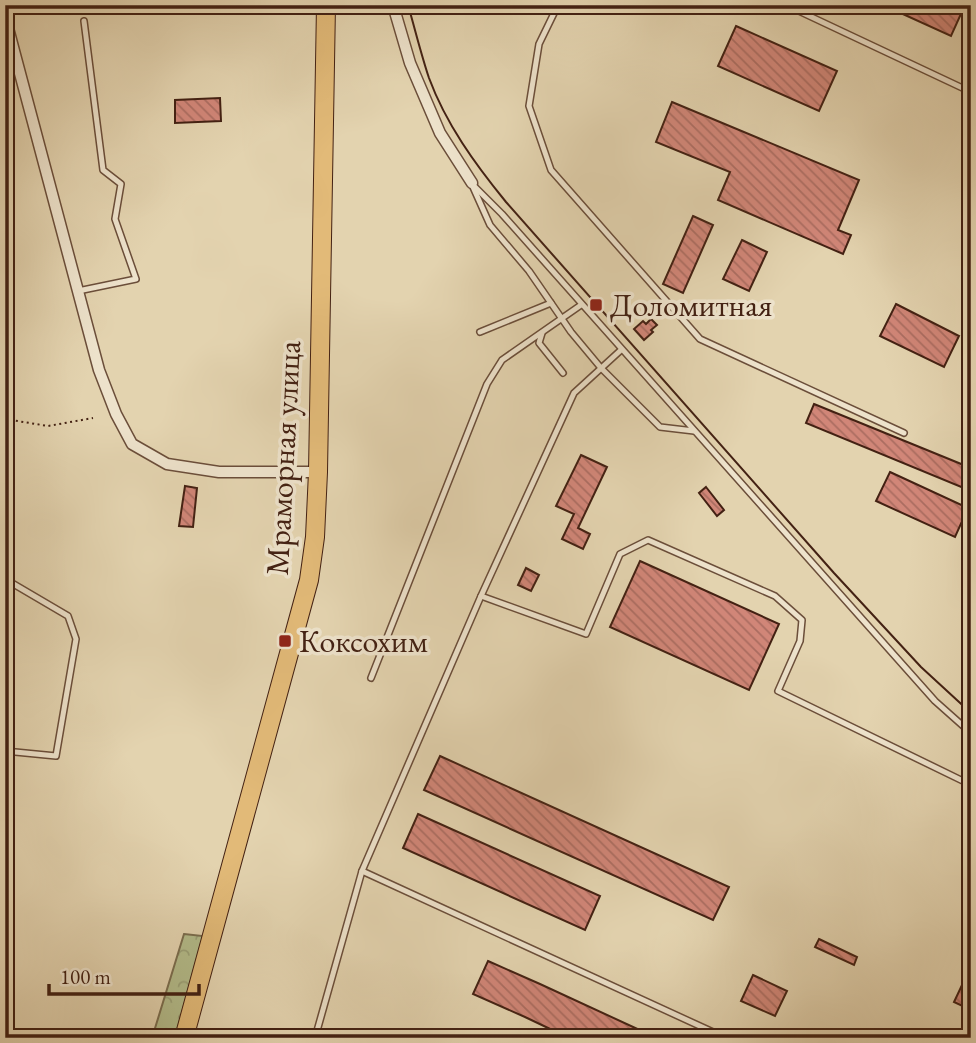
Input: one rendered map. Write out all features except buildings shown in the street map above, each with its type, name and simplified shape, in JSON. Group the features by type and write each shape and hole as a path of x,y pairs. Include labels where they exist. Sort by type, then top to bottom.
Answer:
{"main road":[{"name":"Мраморная улица","path":"184,1038 309,580 317,472 326,5"}],"street":[{"path":"393,5 410,63 439,133 472,183"},
{"path":"5,17 99,370 116,414 132,444 167,464 219,472 317,472"}],"lane":[{"path":"558,5 539,44 529,106 551,170 699,339 904,433"},
{"path":"786,5 971,92"},
{"path":"78,291 136,279 115,219 121,184 103,170 84,21"},
{"path":"472,183 490,225 529,271 562,320 601,368 660,427 694,431"},
{"path":"472,183 935,701 971,733"},
{"path":"480,332 551,303"},
{"path":"371,678 486,384 502,360 581,305"},
{"path":"542,333 539,343 563,373"},
{"path":"315,1038 362,872 481,596 574,393 621,350"},
{"path":"481,596 586,634 620,554 648,540 775,596 802,620 800,641 778,691 962,782"},
{"path":"5,579 68,616 76,639 56,756 5,751"},
{"path":"362,872 726,1038"}],"path":[{"path":"5,419 48,426 93,418"}],"green space":[{"path":"184,934 203,936 175,1038 152,1038"}],"tram line":[{"path":"408,5 436,95 462,143 494,188 834,573 921,667 971,713"}],"place":[{"name":"Доломитная","path":"596,305"},
{"name":"Коксохим","path":"285,641"}]}
